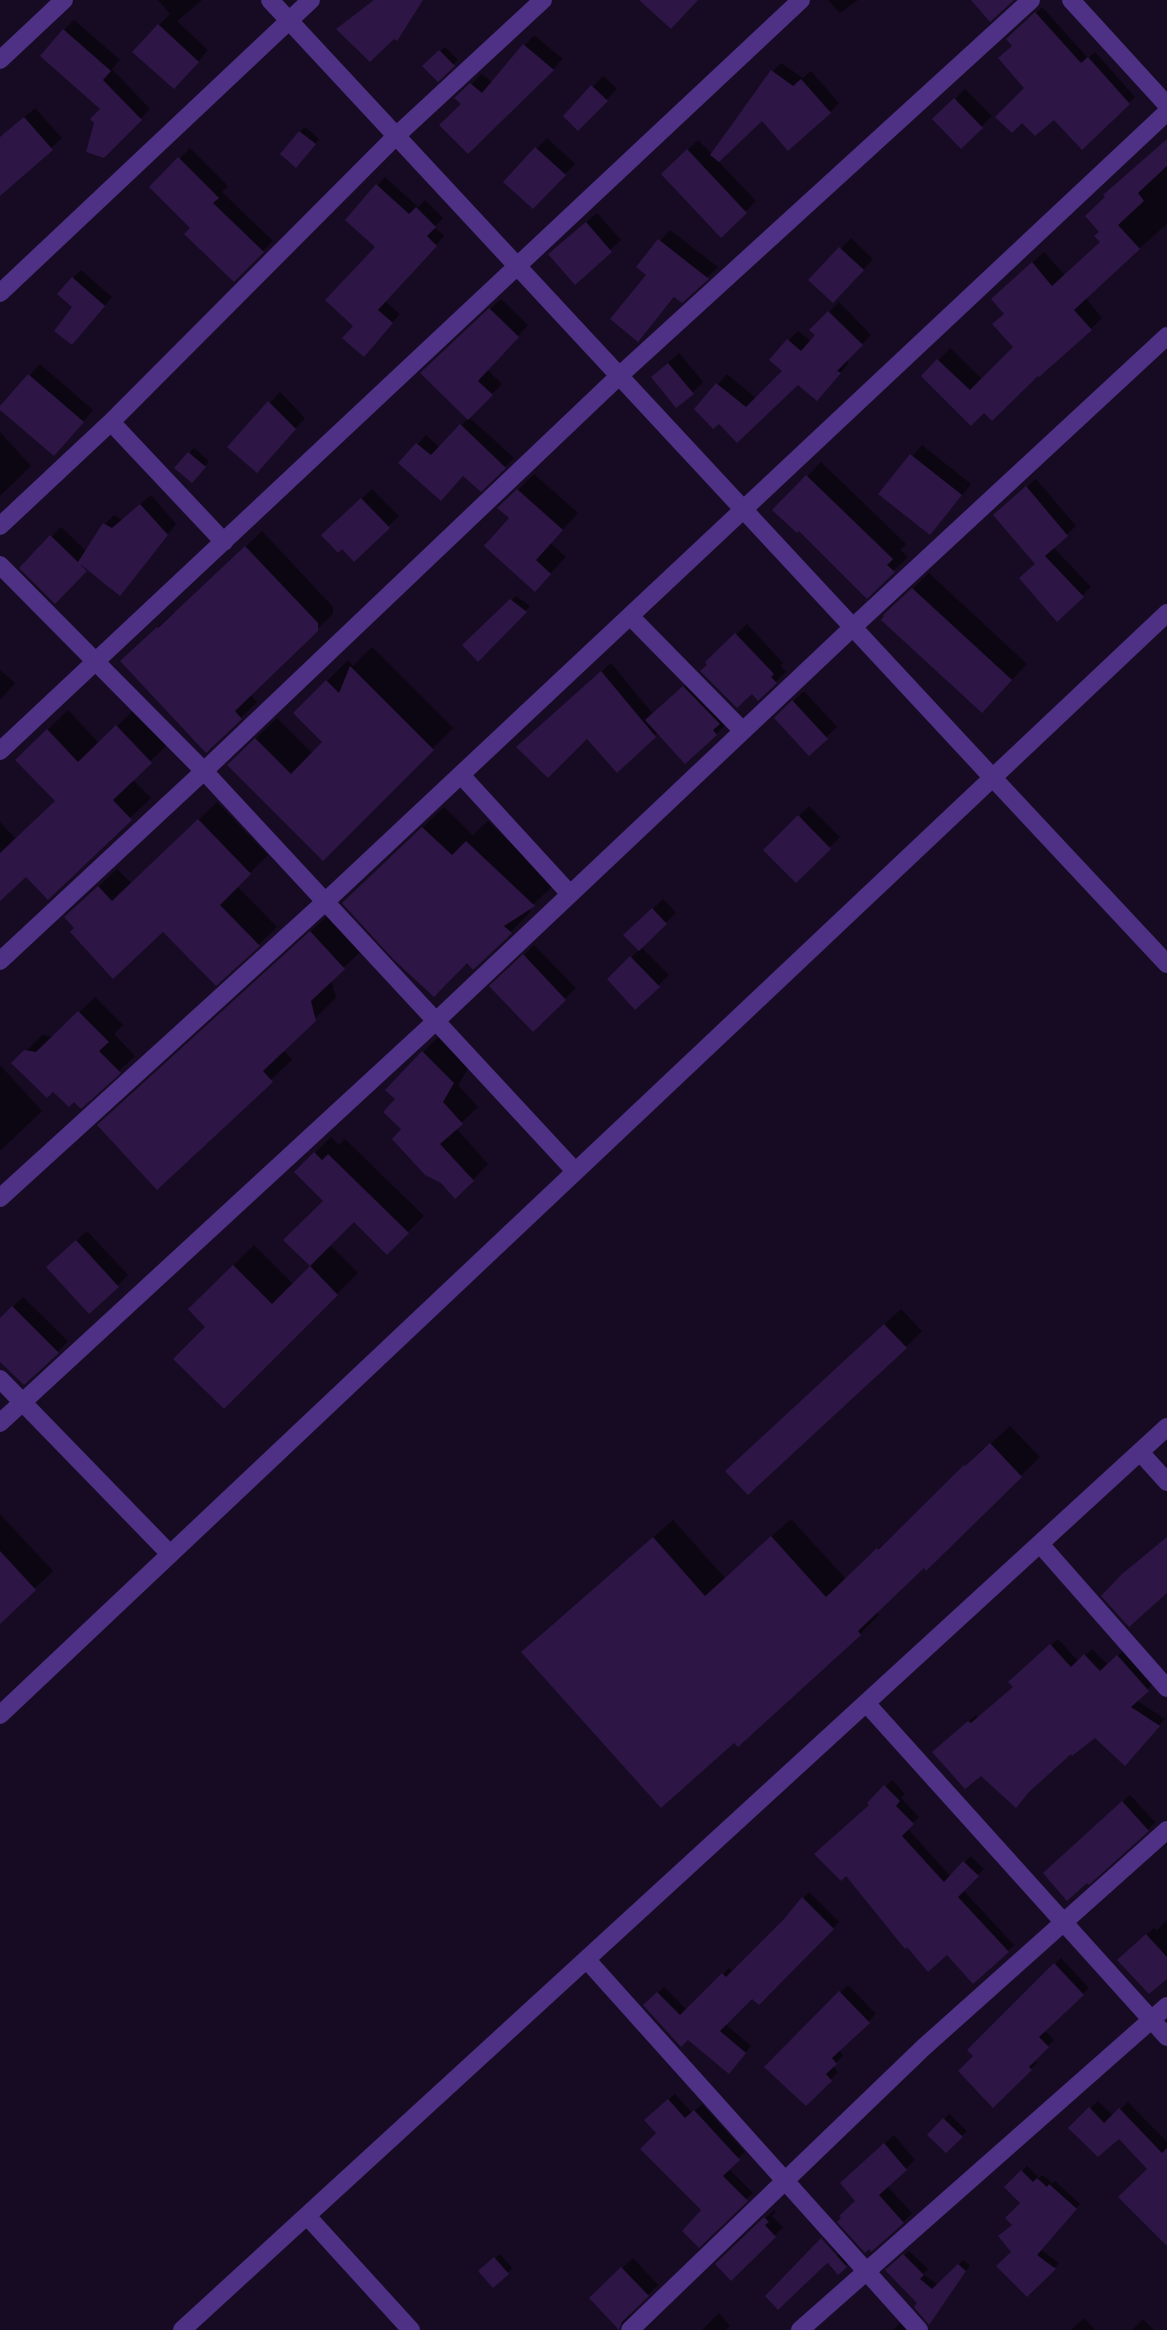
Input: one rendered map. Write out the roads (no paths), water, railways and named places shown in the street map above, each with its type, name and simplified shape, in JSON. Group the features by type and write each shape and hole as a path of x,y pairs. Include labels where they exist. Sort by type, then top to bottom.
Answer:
{"street":[{"path":"0,60 64,0"},
{"path":"270,0 1167,964"},
{"path":"0,293 311,0"},
{"path":"0,526 111,422 396,136 543,0"},
{"path":"0,751 801,0"},
{"path":"0,961 619,376 1031,0"},
{"path":"1071,0 1167,105"},
{"path":"0,1198 326,902 1167,112"},
{"path":"0,1423 436,1021 852,628 1167,336"},
{"path":"111,422 224,542"},
{"path":"0,565 204,771 575,1171"},
{"path":"0,1715 1167,613"},
{"path":"630,615 743,731"},
{"path":"461,775 570,894"},
{"path":"0,1378 170,1554"},
{"path":"182,2330 1167,1427"},
{"path":"1140,1452 1167,1482"},
{"path":"1040,1544 1167,1688"},
{"path":"866,1703 1167,2037"},
{"path":"630,2330 924,2047 1167,1830"},
{"path":"587,1960 919,2330"},
{"path":"800,2330 1167,2006"},
{"path":"308,2217 411,2330"}]}
